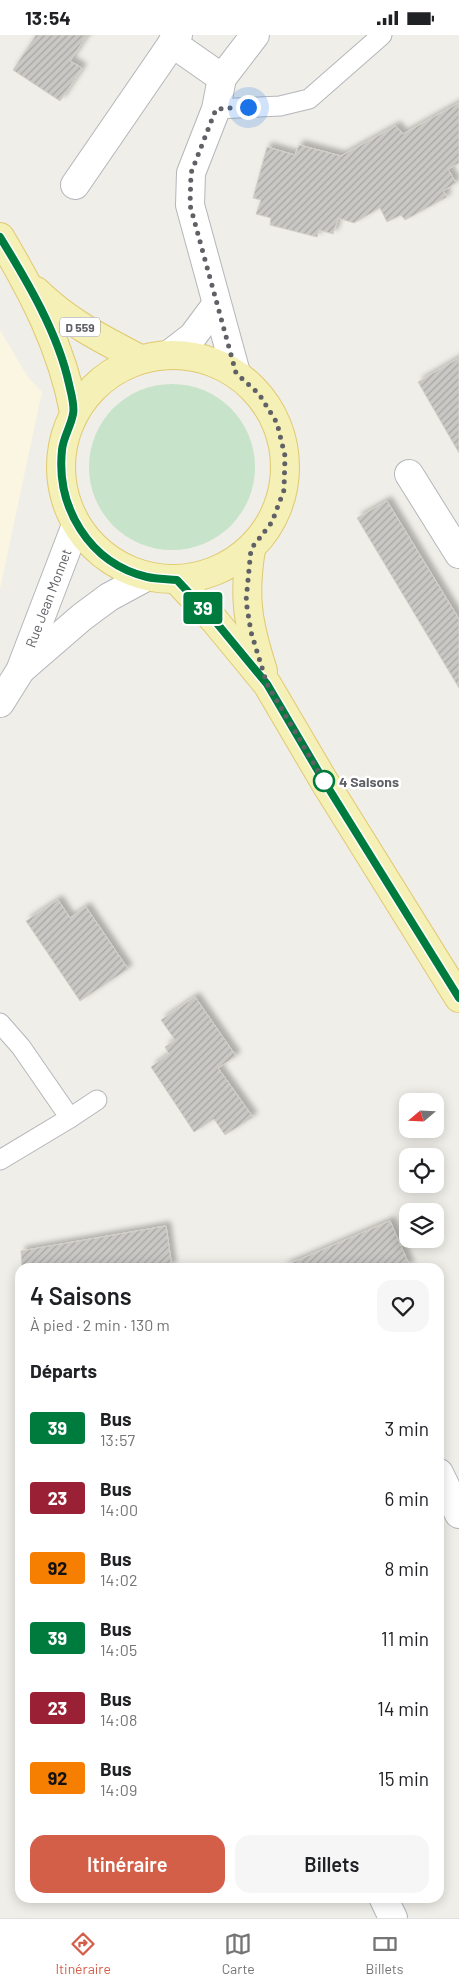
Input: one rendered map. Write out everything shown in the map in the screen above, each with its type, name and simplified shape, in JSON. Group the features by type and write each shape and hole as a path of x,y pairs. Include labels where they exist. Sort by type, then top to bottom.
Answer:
{"main road":[{"name":"D 559","path":"0,237 28,283 59,351 69,382 74,412"},
{"name":"D 559","path":"28,283 59,313 140,359"},
{"path":"171,353 202,357 236,373 259,394 277,423 285,456 284,490 272,522 251,549 229,565 213,572 177,580 146,577 118,566 95,548 76,525 62,488 62,449 74,412 91,389 114,371 140,359 171,353"},
{"path":"251,549 246,601 251,632 267,684"},
{"path":"177,580 215,621 267,684 324,781 459,998"}],"street":[{"path":"236,373 190,205 191,173 216,109 222,79 255,35"},
{"path":"75,185 175,39 222,79"},
{"path":"171,353 193,336 216,305"},
{"path":"409,474 459,554"},
{"name":"Rue Jean Monnet","path":"0,703 20,671 76,525"},
{"name":"Rue Jean Monnet","path":"20,671 82,617 109,597 146,577"},
{"path":"444,1483 459,1514"},
{"path":"387,1903 393,1918"}],"lane":[{"path":"216,109 280,106 309,99 382,35"},
{"path":"0,1023 22,1047 70,1118"},
{"path":"0,1160 97,1100"}],"shaded area":[{"path":"0,330 28,377 42,392 0,589"}],"green space":[{"path":"172,384 204,390 231,408 249,435 255,467 249,499 231,526 204,544 172,550 140,544 113,526 95,499 89,467 95,435 113,408 140,390"}],"building":[{"path":"36,35 87,35 70,61 82,68 60,101 13,70"},
{"path":"459,103 459,163 448,169 456,183 443,191 447,197 405,220 401,215 387,222 380,208 354,223 338,218 333,234 319,230 317,237 270,225 271,218 256,214 261,200 253,198 267,147 295,155 299,145 341,156 396,126 403,134"},
{"path":"459,358 459,453 418,382"},
{"path":"387,501 459,619 459,688 357,518"},
{"path":"58,900 70,918 86,907 128,969 80,1001 26,921"},
{"path":"195,997 236,1056 218,1068 253,1117 225,1135 214,1119 194,1132 151,1067 169,1054 165,1047 175,1040 161,1020"},
{"path":"390,1221 399,1242 399,1248 402,1248 408,1263 291,1263"},
{"path":"166,1226 171,1263 22,1263 21,1251"}],"bus line":[{"name":"39","path":"0,237 28,283 59,351 69,382 74,412 62,449 62,488 76,525 95,548 118,566 146,577 177,580 215,621 267,684 324,781 459,998"}],"place":[{"name":"4 Saisons","path":"324,781"}],"route":[{"path":"248,107 216,109 191,173 190,205 236,373 259,394 277,423 285,456 284,490 272,522 251,549 246,601 251,632 267,684 324,781"}]}
